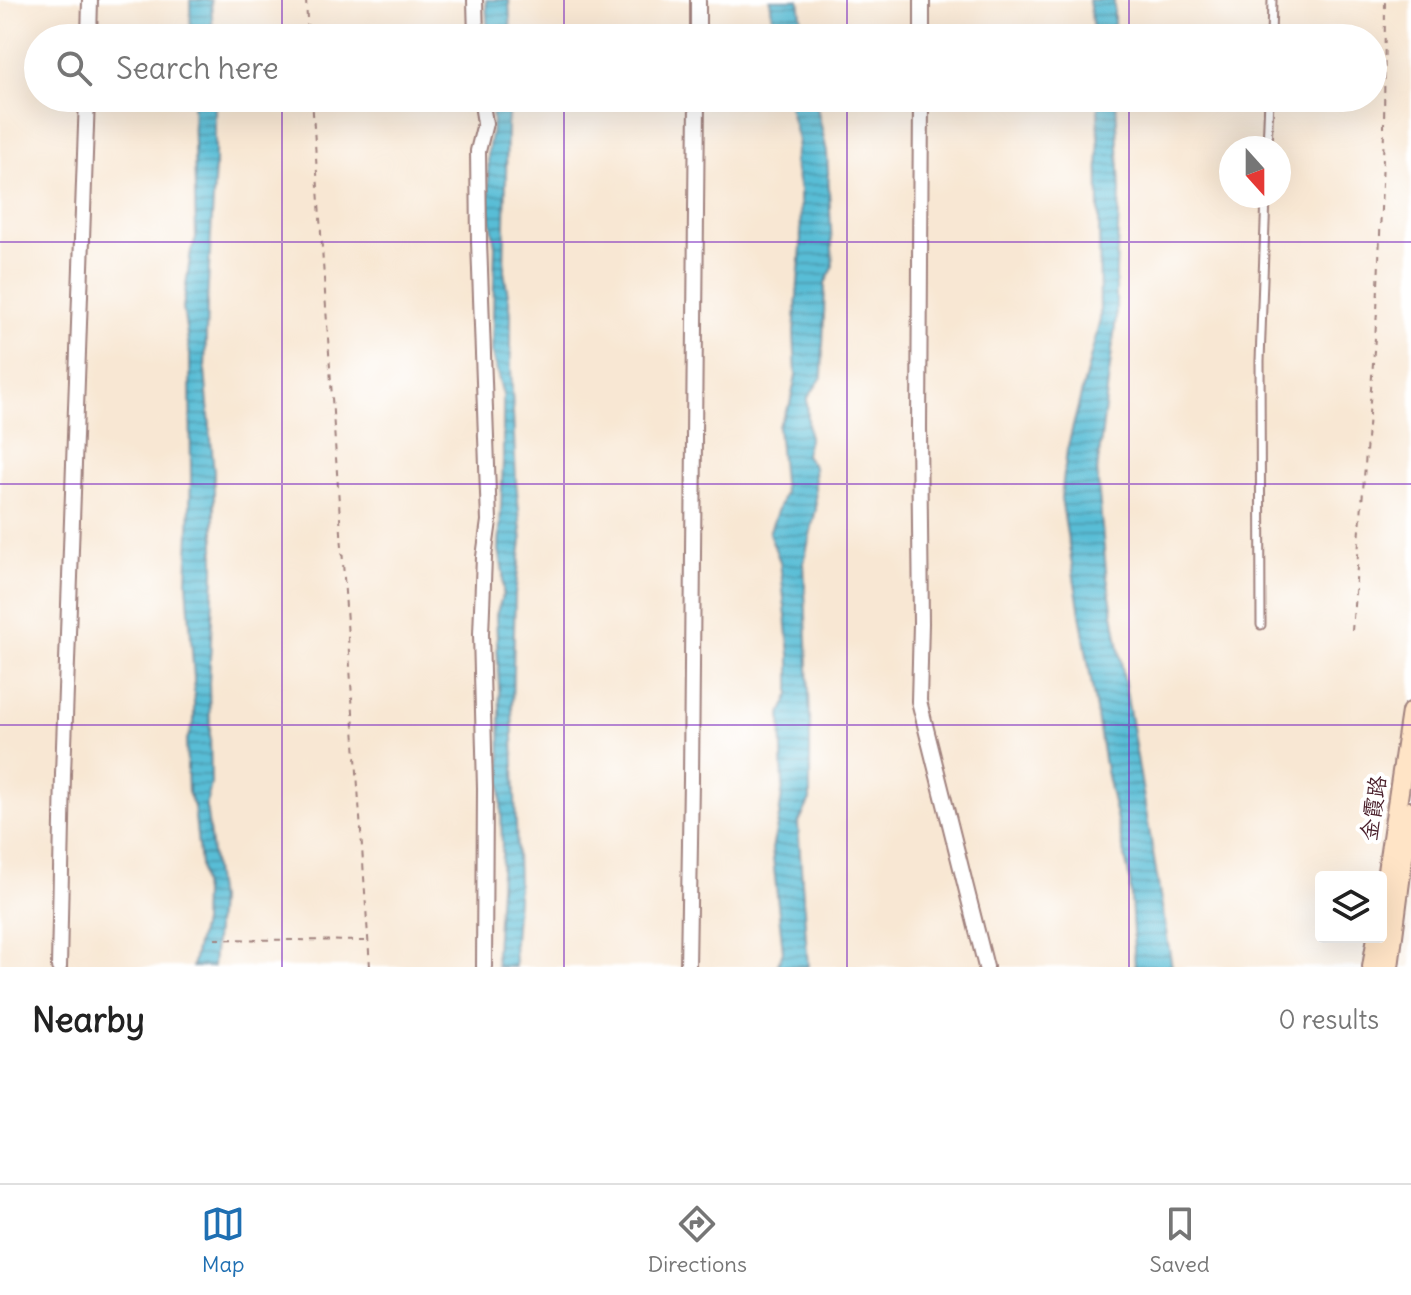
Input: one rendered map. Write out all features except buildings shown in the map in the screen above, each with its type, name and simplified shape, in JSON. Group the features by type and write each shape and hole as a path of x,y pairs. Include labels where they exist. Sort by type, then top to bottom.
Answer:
{"main road":[{"name":"金霞路","path":"1387,871 1411,712"},
{"name":"金霞路","path":"1389,967 1411,791"},
{"path":"1372,967 1376,943"}],"street":[{"path":"89,24 90,0"},
{"path":"475,0 476,24"},
{"path":"698,0 698,24"},
{"path":"922,0 922,24"},
{"path":"59,967 86,112"},
{"path":"483,112 485,123 478,151 479,242 489,521 484,557 481,634 485,788 484,967"},
{"path":"688,967 697,112"},
{"path":"921,112 919,701 986,967"}],"lane":[{"path":"1271,24 1272,0"},
{"path":"1267,136 1268,112"},
{"path":"1261,625 1260,361 1266,208"}],"path":[{"path":"306,0 307,24"},
{"path":"1385,0 1385,24"},
{"path":"313,112 370,967"},
{"path":"1352,631 1377,312 1384,112"},
{"path":"215,939 369,941"}],"water":[{"path":"190,0 211,0 212,24 191,24"},
{"path":"486,0 509,0 510,24 487,24"},
{"path":"770,0 799,0 802,24 773,24"},
{"path":"1089,0 1114,0 1114,24 1092,24"},
{"path":"193,112 215,112 205,370 214,473 214,575 209,683 211,784 206,806 218,900 213,967 192,967 202,923 203,894 194,807 188,792 186,742 194,722 194,678 187,583 191,480 190,355 183,308 191,251 196,238"},
{"path":"492,112 509,112 504,271 511,313 516,481 522,541 515,594 512,708 518,883 515,967 497,967 496,952 502,856 496,615 503,594 499,550 503,395 492,353 495,246 489,207 488,152"},
{"path":"791,112 818,112 827,152 833,268 825,283 822,377 807,399 809,439 805,455 814,467 816,509 804,562 810,800 798,824 808,967 777,967 783,951 772,849 783,786 781,714 790,694 790,654 780,562 769,533 784,493 778,426 790,404 796,376 794,332 801,247 800,189 794,162 798,141"},
{"path":"1098,112 1117,112 1120,192 1116,318 1097,472 1106,571 1172,967 1135,967 1130,880 1106,771 1061,498 1067,450 1100,320"}]}
